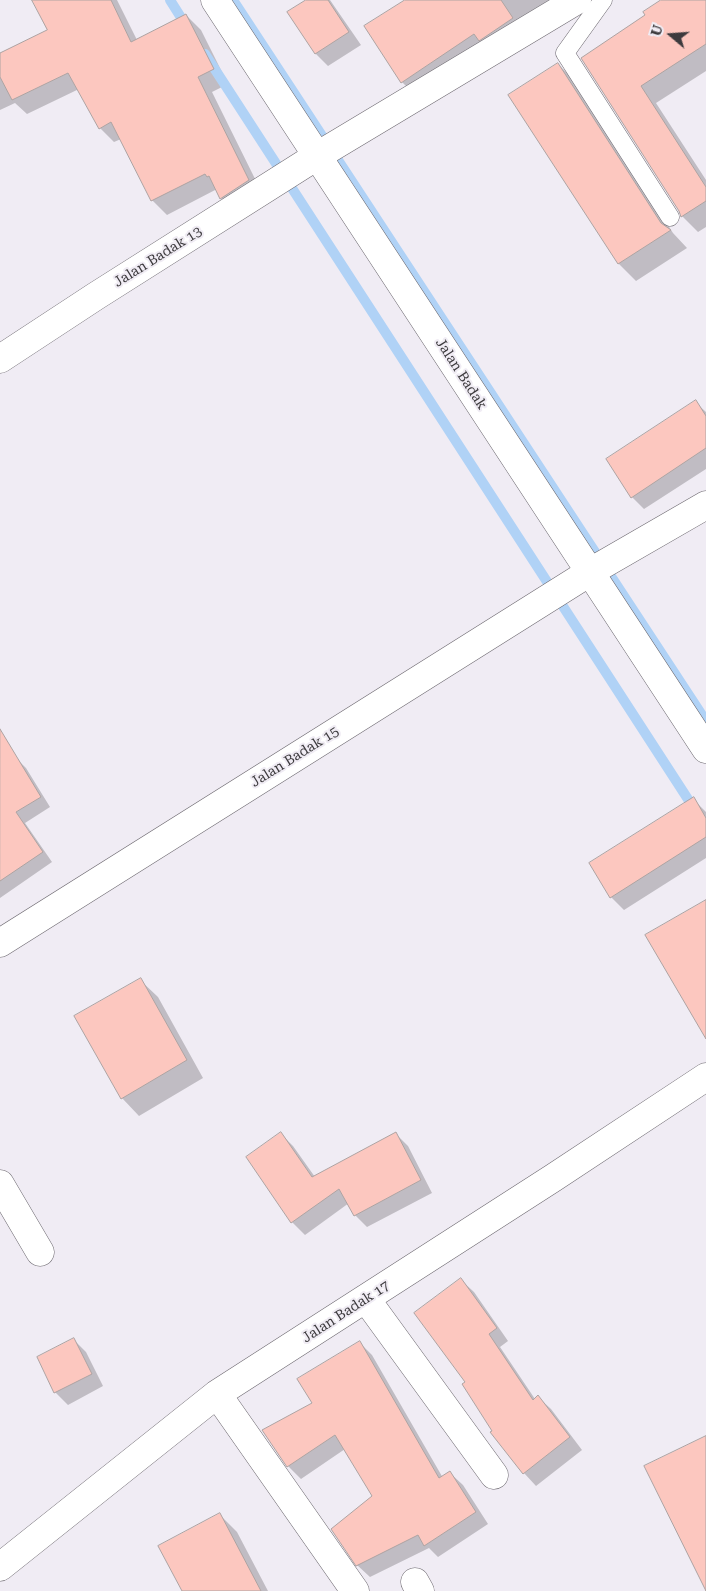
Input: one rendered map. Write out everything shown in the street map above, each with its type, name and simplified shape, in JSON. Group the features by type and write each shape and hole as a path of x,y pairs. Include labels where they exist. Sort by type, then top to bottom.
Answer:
{"street":[{"name":"Jalan Badak","path":"215,0 706,749"},
{"name":"Jalan Badak 13","path":"0,359 317,156 577,0"},
{"name":"Jalan Badak 15","path":"0,943 590,572 706,505"},
{"name":"Jalan Badak 17","path":"0,1567 217,1394 554,1178 706,1077"},
{"path":"0,1184 40,1252"},
{"path":"366,1299 494,1475"},
{"path":"217,1394 355,1591"}],"lane":[{"path":"603,0 565,53 670,218"}],"building":[{"path":"32,0 111,0 131,42 186,14 214,69 198,77 249,180 220,199 209,176 207,177 205,174 151,201 111,122 99,129 68,73 12,100 0,77 0,53 47,30"},
{"path":"306,0 328,0 349,32 315,54 287,12"},
{"path":"405,0 501,0 513,18 479,41 474,34 401,83 364,26"},
{"path":"661,0 706,0 706,44 641,86 706,187 706,201 681,217 679,211 581,58 645,15 643,12"},
{"path":"558,63 661,223 671,230 618,264 508,95"},
{"path":"696,400 706,416 706,448 631,498 606,459"},
{"path":"0,729 41,797 16,812 43,852 0,881"},
{"path":"694,797 706,818 706,837 610,898 589,863"},
{"path":"706,900 706,1039 645,935"},
{"path":"141,978 187,1060 121,1099 74,1016"},
{"path":"281,1132 312,1177 396,1132 421,1180 354,1216 339,1189 291,1223 246,1157"},
{"path":"461,1278 497,1328 489,1334 533,1400 538,1395 570,1437 523,1474 490,1432 492,1431 462,1384 465,1382 414,1313"},
{"path":"74,1338 92,1374 54,1393 37,1357"},
{"path":"360,1341 439,1478 450,1471 476,1512 424,1546 418,1535 356,1566 331,1529 372,1496 335,1435 287,1467 262,1430 312,1403 297,1379"},
{"path":"706,1436 706,1591 644,1466"},
{"path":"220,1513 261,1591 182,1591 158,1546"}],"waterway":[{"path":"170,0 187,27"},
{"path":"233,0 706,721"},
{"path":"205,54 706,827"}]}
